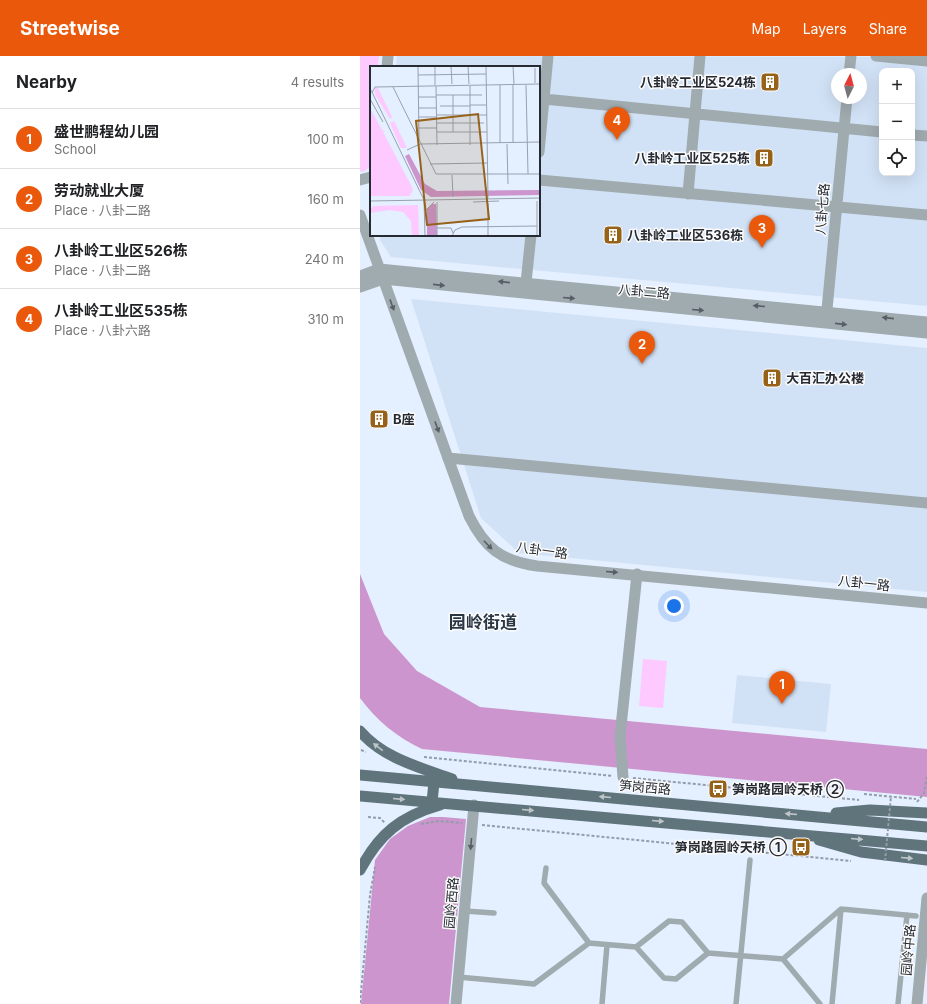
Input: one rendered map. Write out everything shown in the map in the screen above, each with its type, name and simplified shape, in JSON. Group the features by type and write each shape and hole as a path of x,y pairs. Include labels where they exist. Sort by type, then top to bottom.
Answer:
{"main road":[{"path":"360,731 381,750 397,759 466,784"},
{"name":"笋岗西路","path":"360,775 927,827"},
{"path":"432,802 434,782"},
{"path":"360,796 927,846"},
{"path":"360,870 372,849 396,824 411,814 448,803"},
{"path":"806,816 870,810 927,813"},
{"path":"801,834 837,846 862,852 927,860"}],"street":[{"path":"387,66 388,56"},
{"path":"540,137 548,56"},
{"path":"688,194 700,56"},
{"path":"850,68 851,56"},
{"path":"876,56 927,61"},
{"path":"544,99 879,132"},
{"name":"八卦七路","path":"826,317 846,104"},
{"path":"915,135 927,136"},
{"path":"360,180 370,177"},
{"path":"540,180 927,215"},
{"name":"八卦一路","path":"360,215 448,458 476,530 486,544 496,553 522,564 927,603"},
{"path":"371,246 372,236"},
{"path":"526,289 531,236"},
{"name":"八卦二路","path":"360,276 381,274 826,317 927,322"},
{"name":"八卦二路","path":"360,287 381,274"},
{"name":"八卦二路","path":"826,317 927,333"},
{"path":"448,458 927,503"},
{"path":"624,777 620,736 637,574"},
{"name":"园岭西路","path":"456,1004 474,805"},
{"name":"园岭中路","path":"917,1004 927,898"}],"lane":[{"path":"736,1004 750,860"},
{"path":"546,868 544,883 588,943"},
{"path":"832,1004 841,908"},
{"path":"636,947 664,978 676,979 708,954 782,959 841,908 916,916"},
{"path":"465,910 494,913"},
{"path":"898,1004 907,915"},
{"path":"458,977 534,984 588,943 636,947 668,921 682,922 708,954"},
{"path":"602,1004 607,945"},
{"path":"782,959 820,1004"}],"path":[{"path":"419,757 864,800"},
{"path":"916,802 924,793 927,777"},
{"path":"864,794 916,799"},
{"path":"885,861 891,796"},
{"path":"887,802 895,803"},
{"path":"368,817 380,818 386,823"},
{"path":"417,825 439,821 467,823"},
{"path":"477,824 857,862"},
{"path":"879,864 886,865"},
{"path":"360,1003 370,895 375,866"}],"shaded area":[{"path":"360,56 379,56 378,66 370,66 370,167 363,172 360,171"},
{"path":"397,56 927,57 927,306 391,257 380,240 380,236 540,236 540,66 396,66"},
{"path":"411,299 927,348 927,592 519,553 481,518"},
{"path":"360,574 384,634 417,671 480,707 927,749 927,797 422,749 413,745 388,728 373,714 360,698"},
{"path":"643,659 667,661 663,708 639,706"},
{"path":"737,675 831,684 826,732 732,723"},
{"path":"430,817 466,819 449,1004 361,1004 375,860 390,839 408,826"}],"place":[{"name":"八卦岭工业区524栋","path":"770,82"},
{"name":"八卦岭工业区535栋","path":"617,140"},
{"name":"八卦岭工业区525栋","path":"764,158"},
{"name":"八卦岭工业区536栋","path":"613,235"},
{"name":"八卦岭工业区526栋","path":"762,248"},
{"name":"劳动就业大厦","path":"642,364"},
{"name":"大百汇办公楼","path":"772,378"},
{"name":"B座","path":"379,419"},
{"name":"盛世鹏程幼儿园","path":"782,704"},
{"name":"笋岗路园岭天桥 ②","path":"718,789"},
{"name":"笋岗路园岭天桥 ①","path":"801,847"}],"district":[{"name":"园岭街道","path":"483,622"}]}
